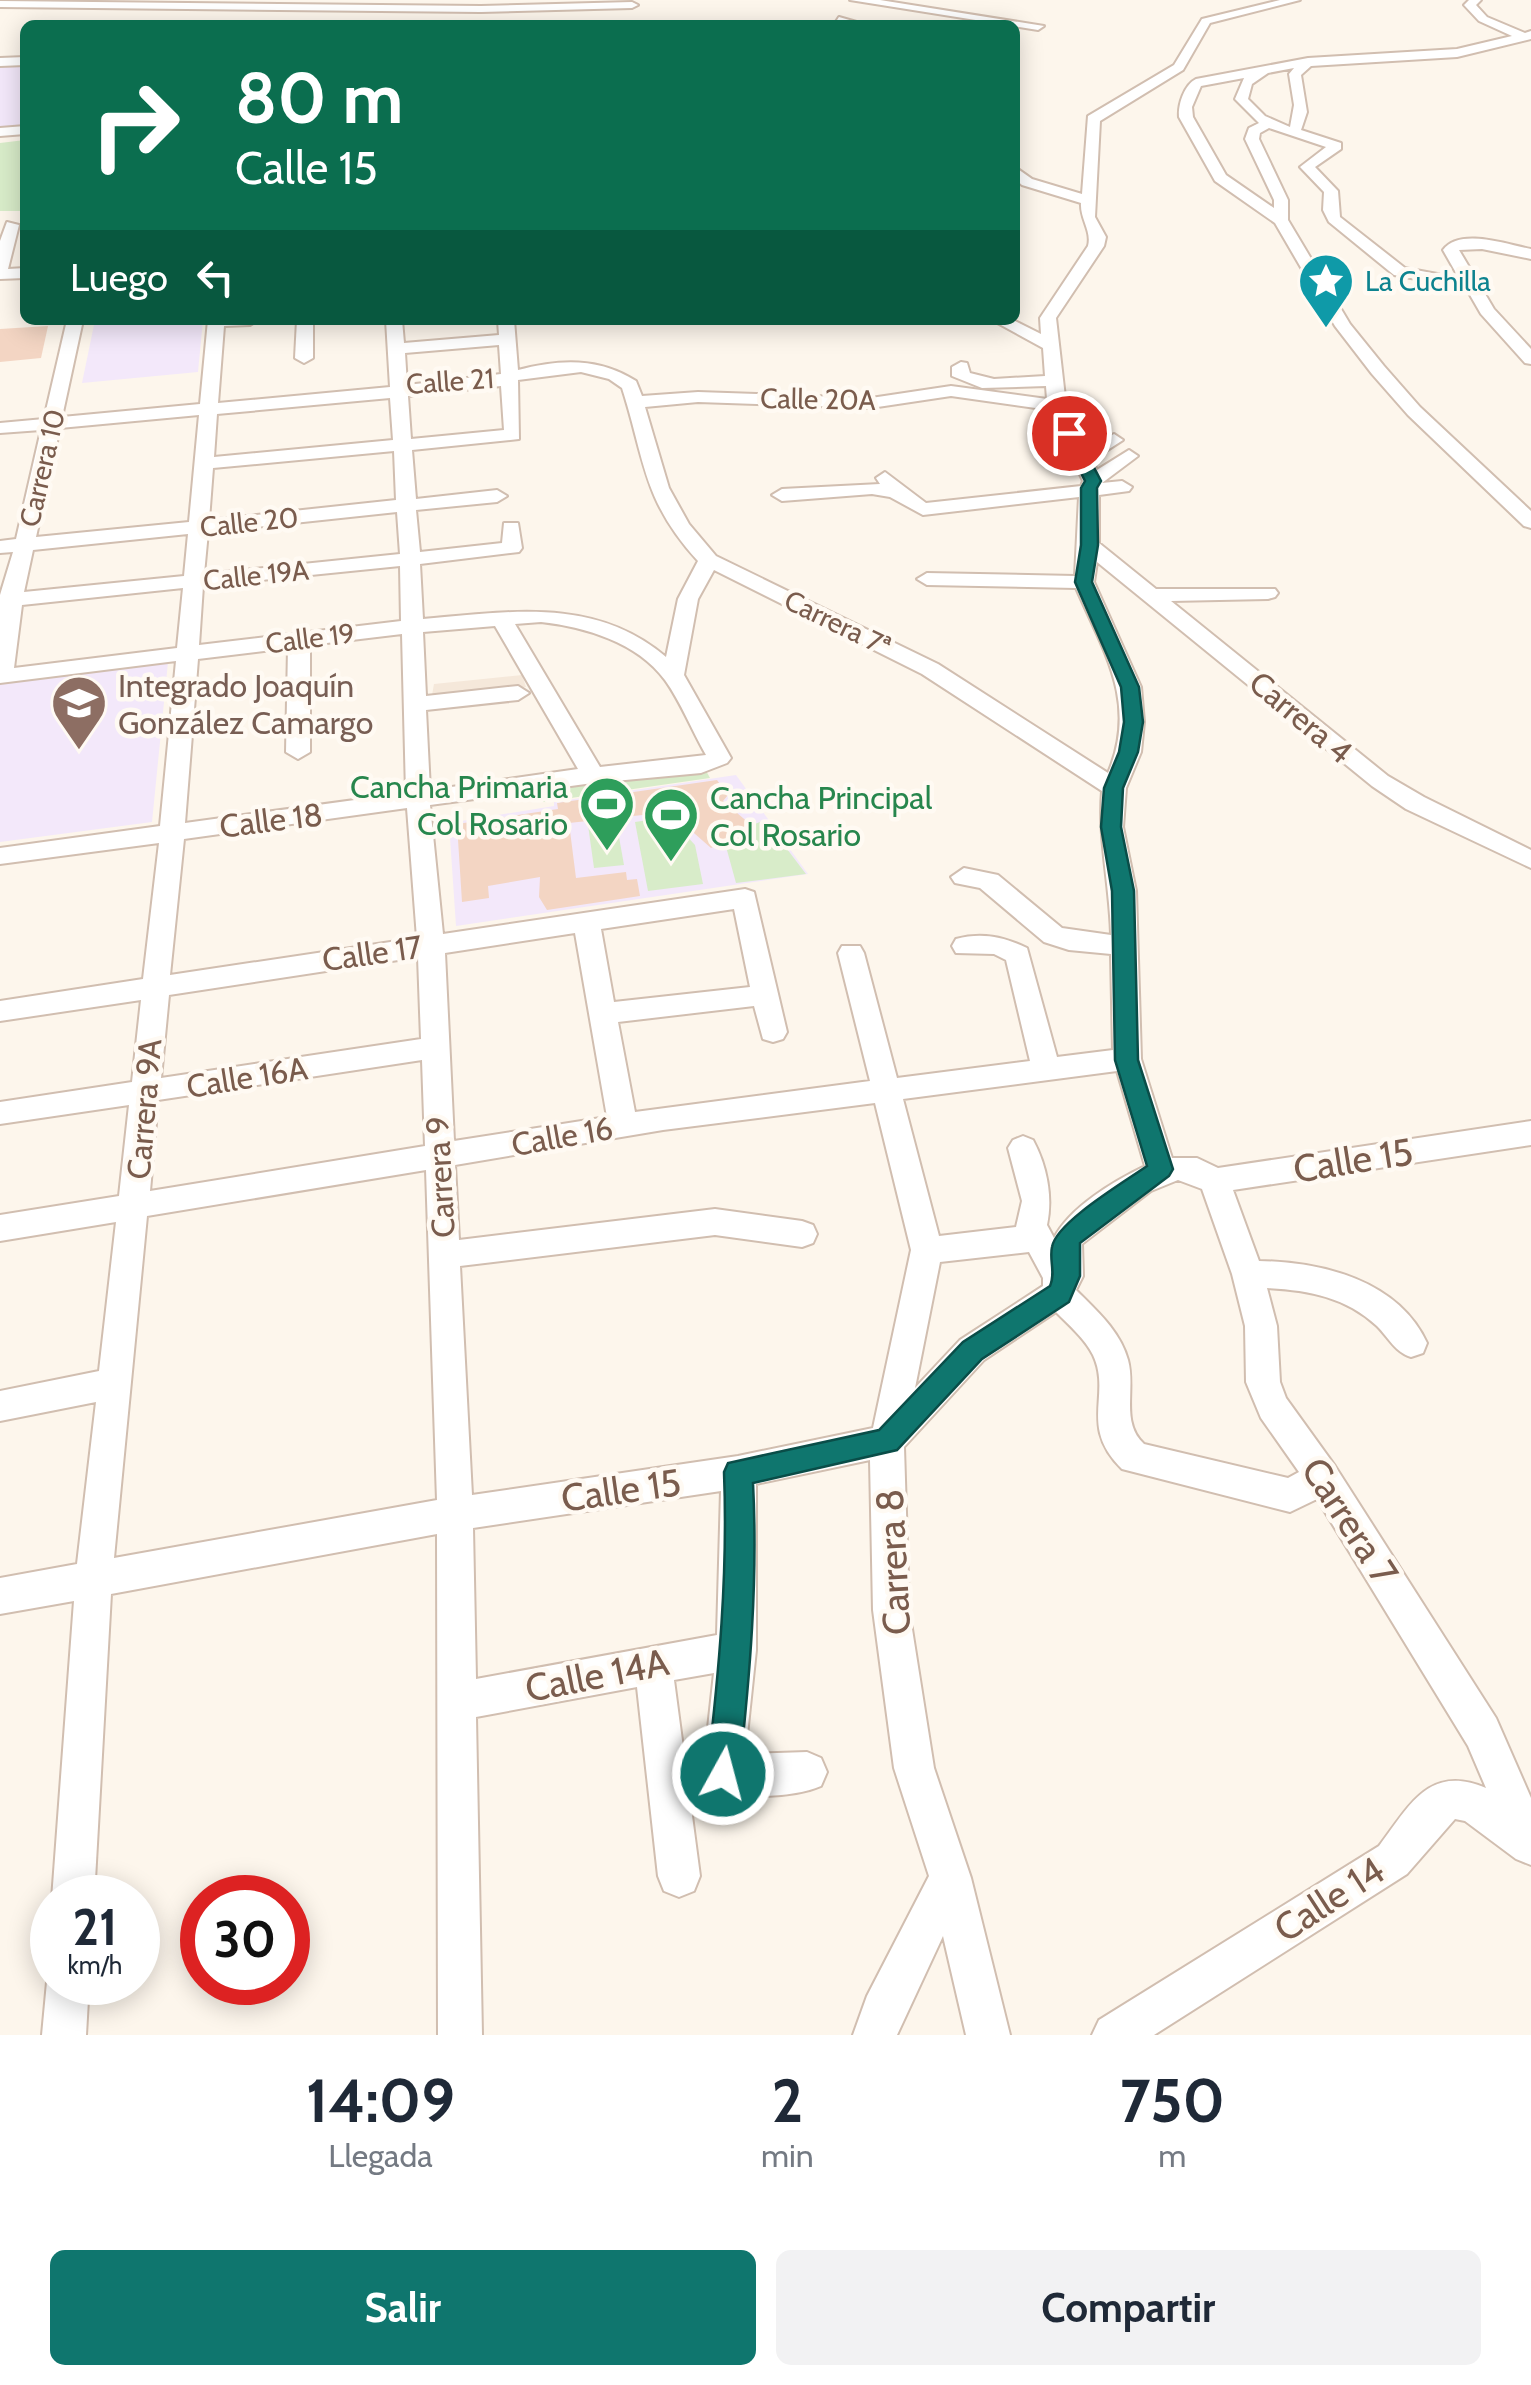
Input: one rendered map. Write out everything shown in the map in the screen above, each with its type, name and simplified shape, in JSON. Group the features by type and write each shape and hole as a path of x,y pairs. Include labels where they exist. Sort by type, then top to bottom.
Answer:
{"street":[{"path":"856,0 1007,20"},
{"path":"908,0 928,8"},
{"path":"1294,0 1206,21 1178,75 1196,83 1308,62 1421,58 1527,36"},
{"path":"1475,0 1470,5 1483,19 1527,36"},
{"path":"0,4 385,4 481,9 515,4 632,6"},
{"path":"1020,22 1039,28 1020,38"},
{"path":"1020,25 1033,24"},
{"path":"1292,134 1302,113 1296,74 1308,62"},
{"path":"887,1441 972,1350 1059,1294 1067,1276 1065,1246 1071,1236 1161,1169 1127,1060 1123,891 1111,827 1114,788 1129,752 1134,722 1130,687 1084,582 1090,545 1091,485 1057,406 1048,344 1049,312 1096,246 1098,237 1088,217 1092,119 1179,68"},
{"path":"1268,68 1246,82 1241,99 1268,123 1336,146 1309,164 1308,172 1331,191 1334,220 1387,264 1415,277 1469,284"},
{"path":"1196,83 1185,107 1186,117 1220,178 1281,220 1342,326 1378,370 1414,411 1531,522"},
{"path":"1268,123 1254,131 1252,139 1282,200 1281,220"},
{"path":"1020,176 1028,182 1089,201"},
{"path":"0,272 12,225"},
{"path":"1531,254 1482,244 1454,246 1451,250 1469,284 1531,360"},
{"name":"Carrera 10","path":"1,676 6,600 24,544 75,325"},
{"name":"Carrera 9A","path":"75,1875 94,1579 136,1206 216,325"},
{"path":"304,358 305,325"},
{"name":"Carrera 9","path":"394,325 410,559 418,801 431,944 454,1514 460,2035"},
{"path":"1010,325 1048,344"},
{"path":"204,463 513,435 507,330 396,349"},
{"path":"961,366 961,376 971,381 1055,380"},
{"name":"Calle 21","path":"0,428 53,419 492,383 570,367 600,370 630,385 636,402"},
{"name":"Calle 20A","path":"636,402 698,397 871,404 951,391 1057,406"},
{"name":"Carrera 7ª","path":"636,402 649,463 662,495 690,541 709,560 930,669 1114,788"},
{"name":"Calle 21","path":"0,419 53,419"},
{"path":"1080,459 1114,440"},
{"path":"1091,485 1129,456"},
{"path":"782,495 890,485 930,513 1091,485 1122,487"},
{"name":"Calle 20","path":"0,547 497,496"},
{"name":"Calle 19A","path":"6,600 410,559 512,538"},
{"name":"Carrera 4","path":"1090,545 1155,594 1380,781 1531,860"},
{"path":"673,676 688,598 709,560"},
{"path":"927,580 1084,582"},
{"path":"1155,594 1268,593"},
{"path":"593,775 500,618 540,616 584,621 642,647 673,676"},
{"name":"Calle 19","path":"1,676 500,618"},
{"path":"298,752 299,639"},
{"name":"Calle 18","path":"0,856 593,775 701,766 719,758 673,676"},
{"path":"415,704 518,693"},
{"path":"964,877 978,875 997,883 1025,916 1056,937 1124,945"},
{"name":"Calle 17","path":"0,1011 745,898 764,995"},
{"path":"586,920 623,1126"},
{"path":"965,946 997,944 1018,955 1046,1070"},
{"name":"Carrera 8","path":"851,952 928,1250 887,1441 891,1610 911,1748 950,1878 988,2035"},
{"path":"605,1013 764,995 773,1032"},
{"name":"Calle 16A","path":"0,1114 434,1048"},
{"name":"Calle 16","path":"0,1228 623,1126 1127,1060"},
{"name":"Calle 15","path":"1161,1169 1186,1166 1203,1170 1214,1181 1529,1137"},
{"path":"1023,1148 1038,1202 1031,1226 1059,1277 1059,1294 1102,1341 1112,1362 1113,1432 1120,1447 1134,1458 1290,1494 1323,1478"},
{"name":"Carrera 7","path":"1214,1181 1248,1274 1261,1326 1263,1382 1273,1407 1323,1478 1482,1732 1531,1846"},
{"path":"444,1256 715,1222 802,1234"},
{"path":"928,1250 1036,1238"},
{"path":"1248,1274 1281,1274 1351,1289 1395,1318 1411,1343"},
{"path":"0,1406 116,1383"},
{"name":"Calle 15","path":"0,1596 454,1514 738,1472 887,1441"},
{"path":"738,1472 742,1561 738,1650 723,1774 807,1772"},
{"name":"Calle 14A","path":"458,1701 738,1650"},
{"path":"653,1664 679,1876"},
{"name":"Calle 14","path":"1114,2035 1393,1860 1424,1820 1450,1798 1474,1804 1531,1846"},
{"path":"875,2035 882,2011 950,1878"},
{"path":"64,2035 66,2005"}],"shaded area":[{"path":"20,64 19,129 0,131 0,65"},
{"path":"94,325 203,325 198,372 82,383"},
{"name":"Integrado Joaquín González Camargo","path":"168,662 152,822 0,842 0,682"},
{"path":"522,675 526,687 432,695 434,684"},
{"path":"736,775 808,874 456,926 449,823 554,806 554,802"}],"green space":[{"path":"20,141 20,211 0,211 0,143"},
{"path":"704,767 710,778 543,802 540,787"},
{"name":"Cancha Principal Col Rosario","path":"669,817 695,845 703,884 648,891 635,822"},
{"name":"Cancha Primaria Col Rosario","path":"616,820 624,865 594,868 588,825"},
{"path":"765,820 806,874 736,883 725,843 736,837 733,832"}],"building":[{"path":"48,326 41,358 0,362 0,329"},
{"path":"717,780 728,795 723,801 750,824 732,832 735,837 711,848 670,812 569,823 576,878 626,872 627,880 637,879 640,896 547,910 539,897 540,877 488,886 489,898 462,902 457,824 558,809 557,803"}],"place":[{"name":"La Cuchilla","path":"1326,330"},
{"name":"Integrado Joaquín González Camargo","path":"79,752"},
{"name":"Cancha Primaria Col Rosario","path":"607,853"},
{"name":"Cancha Principal Col Rosario","path":"671,864"}],"route":[{"path":"723,1774 738,1650 742,1561 738,1472 887,1441 972,1350 1059,1294 1067,1276 1065,1246 1071,1236 1161,1169 1127,1060 1123,891 1111,827 1114,788 1129,752 1134,722 1130,687 1084,582 1090,545 1089,488 1093,481 1069,433"}]}
